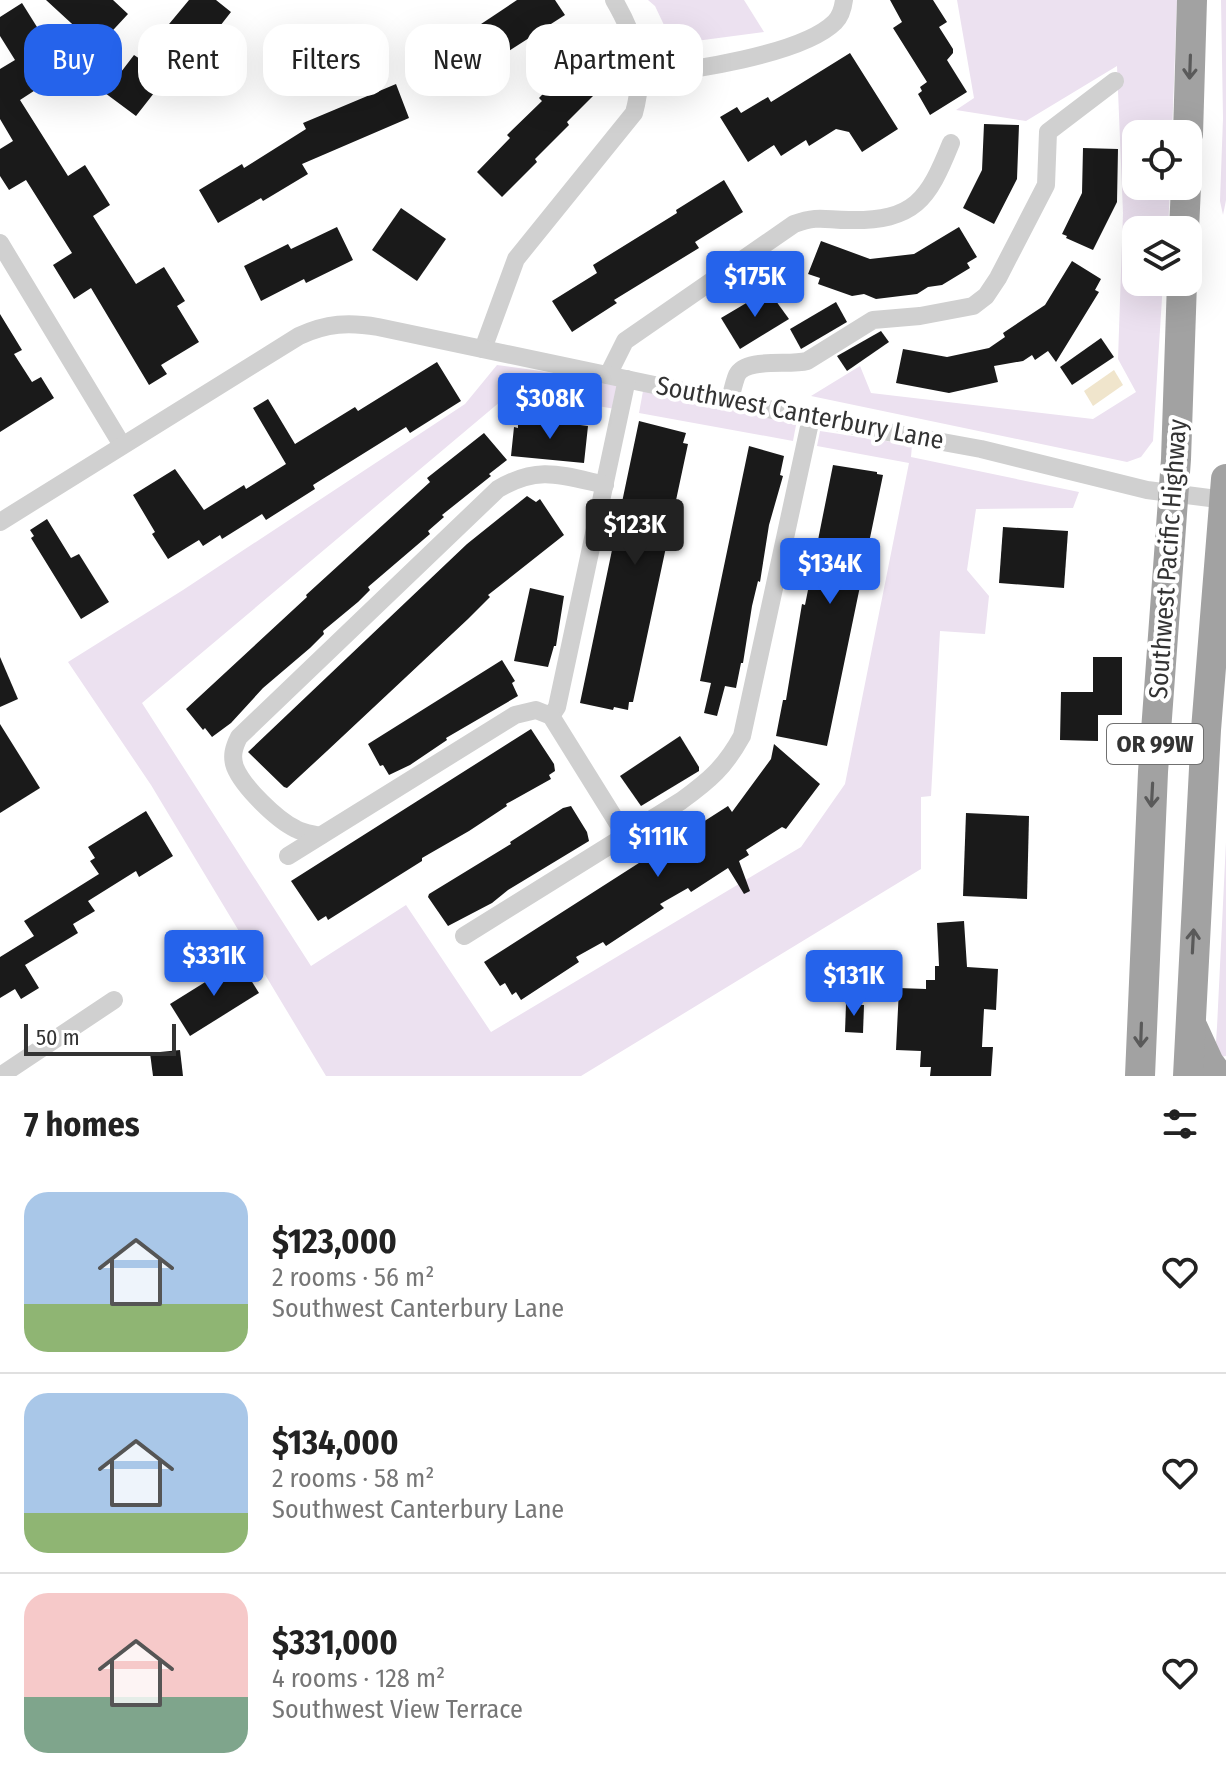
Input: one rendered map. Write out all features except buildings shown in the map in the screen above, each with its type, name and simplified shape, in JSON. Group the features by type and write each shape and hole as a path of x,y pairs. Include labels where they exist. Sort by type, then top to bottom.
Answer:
{"highway":[{"path":"1188,120 1192,0"},
{"name":"Southwest Pacific Highway","path":"1140,1076 1153,772 1173,494 1181,296"},
{"name":"Southwest Pacific Highway","path":"1188,1076 1206,730 1225,493"},
{"path":"1189,1019 1209,1063 1219,1076"}],"street":[{"path":"614,0 626,24"},
{"path":"703,66 773,52 804,42 835,22 841,14 844,0"},
{"path":"730,400 738,373 743,367 807,361 873,320 920,316 973,306 986,296 1046,185 1048,132 1115,81"},
{"path":"483,349 516,259 634,113 639,96"},
{"path":"608,375 625,341 794,224 824,217 883,219 898,216 907,210 928,193 951,143"},
{"path":"0,243 122,445"},
{"name":"Southwest Canterbury Lane","path":"0,522 299,336 329,325 355,323 811,418 981,449 1173,494 1225,493"},
{"path":"551,716 557,707 627,379"},
{"path":"464,936 710,780 728,762 742,736 811,418"},
{"path":"320,836 296,830 244,783 234,765 233,748 239,737 498,489 531,473 605,485"},
{"path":"288,856 515,715 536,710 551,716 625,835"},
{"path":"0,1076 114,1000"}],"shaded area":[{"path":"648,0 744,0 764,32 703,40 703,24 664,24 655,6"},
{"path":"957,0 1177,0 1173,120 1122,120 1122,188 1117,66 1026,121 956,110 974,98"},
{"path":"1221,0 1226,0 1226,200 1223,215 1220,201 1223,118"},
{"path":"1122,200 1169,200 1169,216 1123,216"},
{"path":"1122,242 1122,296 1162,296 1153,441 1141,457 1127,462 811,396 860,366 871,393 1093,419 1136,392 1118,359"},
{"path":"497,365 620,382 615,409 513,391 142,703 311,966 406,905 491,1032 801,847 845,784 909,463 817,446 820,431 912,445 911,457 1079,492 1073,508 976,509 967,570 989,596 985,634 940,631 931,796 921,797 921,869 581,1076 326,1076 151,785 68,662 465,404"},
{"path":"1114,370 1123,385 1093,406 1084,391"},
{"path":"643,391 797,420 793,441 639,413"},
{"path":"1226,842 1226,1056 1221,1057 1216,1042"}]}
